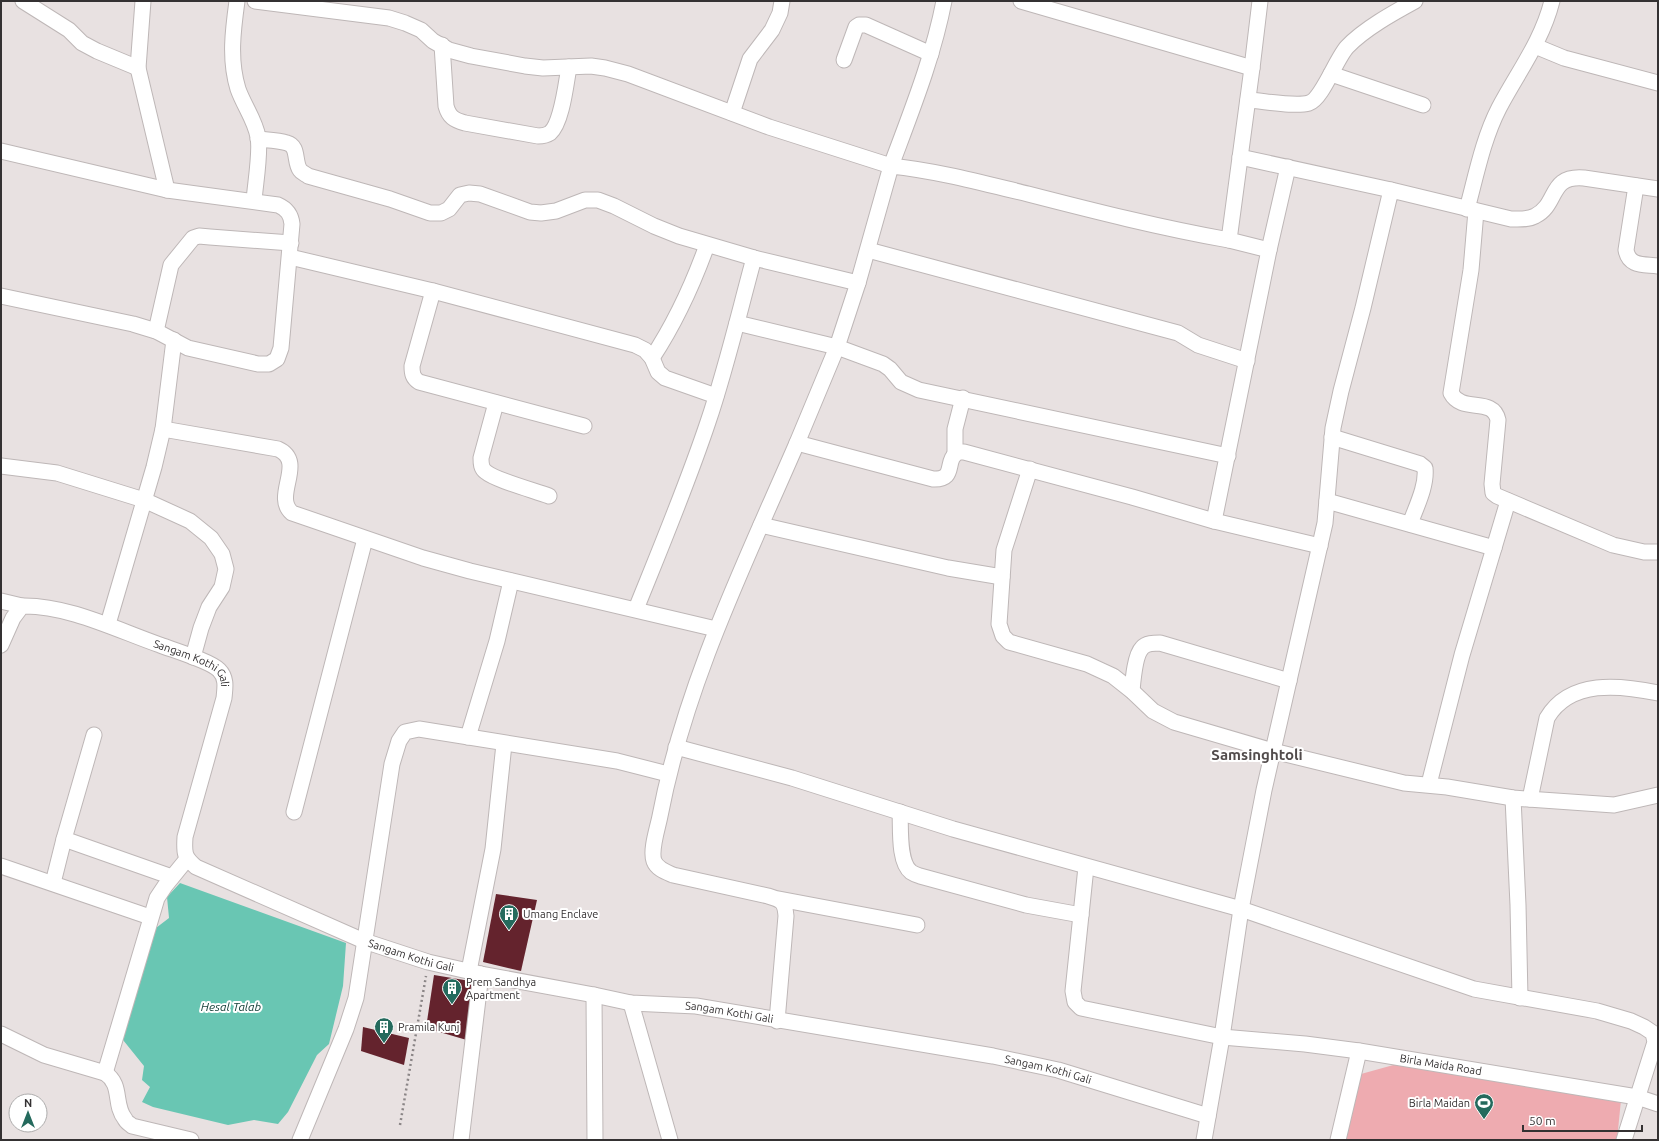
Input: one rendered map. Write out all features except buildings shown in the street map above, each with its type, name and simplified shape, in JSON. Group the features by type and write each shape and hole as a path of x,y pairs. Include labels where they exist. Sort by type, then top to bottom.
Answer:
{"street":[{"path":"23,1 69,30 82,43 97,52 138,68"},
{"path":"143,1 138,68 167,190"},
{"path":"237,1 232,35 233,65 238,88 254,123 258,139 254,202"},
{"path":"255,1 390,18 421,30 433,41 449,50 471,56 543,68 591,66 605,68 628,74 769,127 891,166 950,174 1187,233 1229,240 1269,250"},
{"path":"732,113 750,59 772,30 780,13 782,1"},
{"path":"917,925 779,899 673,875 661,870 654,861 654,848 668,774 685,716 716,629 837,347 868,250 891,166 938,33 944,1"},
{"path":"1021,1 1252,68"},
{"path":"1229,240 1260,1"},
{"path":"1248,100 1299,104 1311,102 1320,94 1346,48 1366,32 1415,1"},
{"path":"1552,1 1547,19 1535,46 1499,108 1487,137 1471,210 1471,270 1451,393 1454,399 1461,403 1487,407 1493,409 1497,414 1498,420 1492,488 1497,496 1613,545 1644,552 1658,552"},
{"path":"844,60 856,27 859,25 866,25 931,54"},
{"path":"442,46 446,106 448,114 455,120 465,124 531,135 538,136 549,134 555,128 569,67"},
{"path":"1535,46 1564,58 1658,83"},
{"path":"1330,74 1423,105"},
{"path":"258,139 288,143 295,150 297,165 301,171 308,176 430,212 441,213 449,209 460,195 470,193 480,194 524,210 542,213 556,212 585,200 598,200 614,206 654,226 707,245 858,283"},
{"path":"1,151 167,190 278,205 285,208 291,215 292,224 281,348 277,359 269,364 258,364 205,353 188,348 156,331 133,324 1,296"},
{"path":"1240,157 1391,190 1511,219 1526,219 1536,216 1545,208 1566,179 1574,178 1658,189"},
{"path":"1214,521 1269,250 1288,167"},
{"path":"1636,186 1626,250 1627,257 1630,261 1636,263 1658,266"},
{"path":"1204,1140 1222,1037 1241,909 1264,790 1320,546 1327,501 1332,437 1341,391 1363,308 1391,190"},
{"path":"156,331 170,265 193,238 199,236 210,237 290,250 433,291 635,345 645,350 652,358 658,372 665,378 716,396"},
{"path":"652,358 663,342 683,303 696,275 707,245"},
{"path":"868,250 1178,333 1198,345 1247,361"},
{"path":"636,609 681,497 708,421 737,323 754,258"},
{"path":"433,291 412,366 412,374 414,378 419,382 584,426"},
{"path":"737,323 837,347 883,364 890,369 901,382 909,386 1228,456"},
{"path":"108,624 154,467 163,429 174,340"},
{"path":"797,443 933,479 940,479 946,477 949,472 955,453 955,429 963,398"},
{"path":"496,403 481,458 481,466 486,472 494,477 549,496"},
{"path":"163,429 278,449 285,452 289,457 290,466 285,502 287,508 292,512 423,558 511,581 636,609 716,629"},
{"path":"1332,437 1420,464 1425,468 1426,475 1424,484 1410,524"},
{"path":"955,453 964,452 1214,521 1320,546"},
{"path":"1,466 57,473 144,500 190,521 211,538 222,554 226,569 222,587 206,614 193,657"},
{"path":"1030,469 1007,536 1004,550 999,624 1003,636 1010,642 1087,664 1112,676 1132,691 1153,711 1174,722 1273,751 1404,783 1429,784 1513,798 1614,805 1658,795"},
{"path":"1327,501 1494,548"},
{"path":"1429,784 1462,655 1508,501"},
{"path":"761,525 948,568 1002,577"},
{"path":"294,812 366,538"},
{"path":"468,737 497,641 511,581"},
{"name":"Sangam Kothi Gali","path":"1,601 22,606 39,606 108,624 150,642 193,657 218,669 224,676 226,685 224,698 185,838 187,859 196,867 364,941 428,962 475,973 631,1003 696,1006 777,1021 993,1056 1050,1069 1208,1116"},
{"path":"1,645 13,618 22,606"},
{"path":"1132,691 1138,656 1142,648 1150,643 1160,642 1289,681"},
{"path":"1530,799 1547,718 1553,708 1573,694 1590,688 1599,687 1642,690 1658,693"},
{"path":"1642,690 1658,702"},
{"path":"300,1140 346,1029 356,998 392,764 399,741 405,732 419,729 504,744 617,761 668,774"},
{"path":"53,883 94,735"},
{"path":"461,1140 475,973 492,849 504,744"},
{"path":"676,747 792,778 953,829 1241,909 1474,989 1596,1011 1631,1021 1644,1027 1652,1033 1656,1041 1624,1140"},
{"path":"1513,798 1518,905 1520,998"},
{"path":"900,812 902,854 906,865 912,872 920,876 1026,905 1081,915 1086,867"},
{"path":"64,839 172,877"},
{"path":"105,1073 150,917 157,898 187,859"},
{"path":"1,866 150,917"},
{"path":"777,1021 786,916 785,906 779,899"},
{"name":"Birla Maida Road","path":"1081,915 1074,991 1075,1002 1080,1008 1222,1037 1305,1044 1359,1051 1637,1097 1658,1104"},
{"path":"594,995 595,1140"},
{"path":"631,1003 670,1140"},
{"path":"1,1034 44,1055 105,1073 112,1077 116,1085 120,1109 124,1119 132,1126 191,1140"},
{"path":"1338,1140 1359,1051"}],"path":[{"path":"400,1125 428,962"}],"shaded area":[{"name":"Birla Maidan","path":"1397,1064 1621,1100 1617,1140 1345,1140 1361,1074"}],"water":[{"name":"Hesal Talab","path":"180,883 346,943 343,986 329,1044 317,1055 288,1112 278,1124 254,1120 228,1125 153,1107 142,1102 150,1087 142,1080 144,1066 119,1035 152,931 169,918 167,897"}],"place":[{"name":"Umang Enclave","path":"509,931"},
{"name":"Prem Sandhya Apartment","path":"452,1005"},
{"name":"Pramila Kunj","path":"384,1044"},
{"name":"Birla Maidan","path":"1484,1120"}],"district":[{"name":"Samsinghtoli","path":"1257,754"}]}
